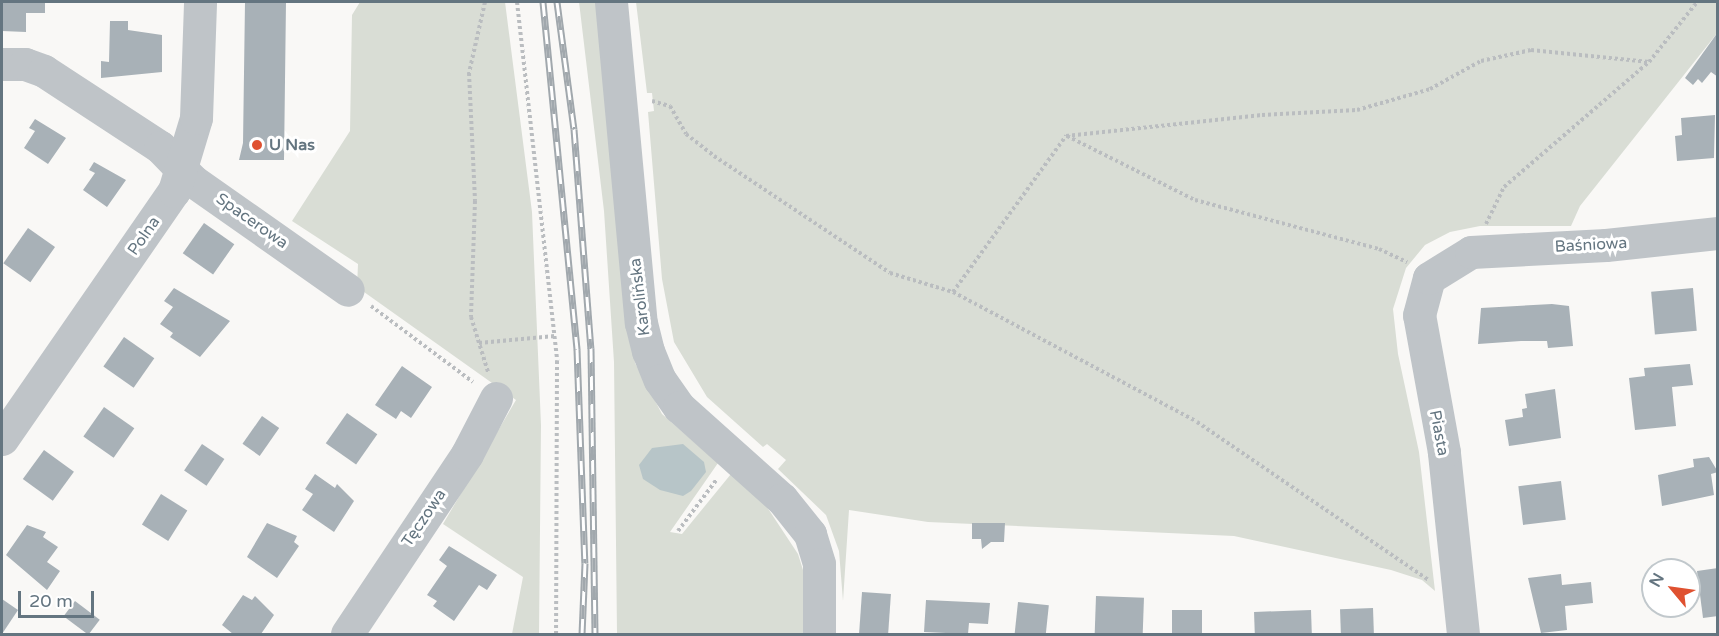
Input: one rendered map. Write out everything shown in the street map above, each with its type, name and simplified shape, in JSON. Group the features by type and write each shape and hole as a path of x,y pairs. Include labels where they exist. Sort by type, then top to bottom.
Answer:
{"street":[{"name":"Polna","path":"2,439 166,205 184,168 197,106 200,2"},
{"name":"Karolińska","path":"610,2 641,323 648,351 660,380 679,407 775,492 806,528 819,564 819,634"},
{"name":"Spacerowa","path":"2,64 25,64 44,71 160,147 184,168 193,181 348,290"},
{"name":"Baśniowa","path":"1475,243 1718,233"},
{"name":"Piasta","path":"1463,634 1443,453 1419,315 1429,278 1475,243"},
{"name":"Tęczowa","path":"347,634 467,454 496,398"}],"path":[{"path":"485,2 469,73 475,201 471,317 496,398"},
{"path":"518,2 555,336 556,634"},
{"path":"1475,243 1492,204 1504,188 1649,62 1697,2"},
{"path":"953,292 1066,136 1262,114 1357,110 1430,89 1481,61 1531,50 1649,62"},
{"path":"652,101 670,106 686,134 714,156 880,267 953,292 1197,422 1460,600"},
{"path":"1066,136 1195,200 1379,249 1415,267"},
{"path":"348,290 496,398"},
{"path":"479,343 555,336"},
{"path":"678,531 720,476"}],"shaded area":[{"path":"360,2 505,2 532,212 541,425 539,634 512,634 523,577 443,524 516,400 357,287 358,264 292,221 350,131 352,15"},
{"path":"579,2 598,2 635,363 662,414 718,463 670,532 682,534 731,474 767,507 798,554 803,570 804,634 617,634 614,362 604,211"},
{"path":"636,2 1717,2 1718,32 1580,206 1571,226 1480,226 1450,232 1425,245 1406,268 1393,309 1398,354 1419,452 1435,591 1422,580 1391,570 1234,536 928,522 849,510 843,601 839,551 826,515 778,469 786,460 767,444 763,447 707,397 674,342 662,279 648,112 654,111 652,93 647,93"},
{"path":"683,444 704,462 706,472 691,491 683,496 660,490 643,479 639,465 652,448"}],"building":[{"path":"2,2 45,2 45,13 26,13 26,32 2,31"},
{"path":"245,2 286,2 284,160 239,160 243,143"},
{"path":"110,21 128,21 128,30 162,35 162,72 101,78 101,61 109,62"},
{"path":"1718,32 1718,77 1711,72 1702,83 1698,79 1693,85 1685,78"},
{"path":"1715,115 1714,158 1677,161 1675,136 1682,135 1681,118"},
{"path":"35,119 66,138 48,164 24,148 35,131 29,128"},
{"path":"94,162 126,180 107,207 83,190 95,173 89,170"},
{"path":"204,223 234,244 213,275 183,253"},
{"path":"28,228 55,247 30,282 3,263"},
{"path":"174,288 230,321 200,357 170,337 173,333 160,324 173,307 164,301"},
{"path":"1693,288 1697,331 1655,334 1651,292"},
{"path":"1552,304 1569,306 1573,346 1548,348 1547,341 1478,344 1481,308"},
{"path":"124,337 154,358 134,388 103,366"},
{"path":"1690,364 1693,385 1672,387 1676,426 1635,430 1629,378 1645,376 1644,368"},
{"path":"402,366 432,387 411,418 401,411 396,419 375,405"},
{"path":"1555,389 1561,438 1509,446 1505,420 1523,417 1522,409 1527,408 1525,394"},
{"path":"104,407 134,428 114,458 83,436"},
{"path":"347,413 377,434 356,465 326,443"},
{"path":"262,416 279,428 260,456 242,444"},
{"path":"202,444 224,459 206,486 184,471"},
{"path":"44,450 74,472 53,501 23,479"},
{"path":"1709,457 1718,472 1711,474 1714,495 1662,506 1658,475 1694,467 1693,459"},
{"path":"315,474 335,488 337,484 354,501 334,532 302,510 313,494 305,489"},
{"path":"1561,481 1566,520 1523,525 1518,486"},
{"path":"161,494 187,510 168,541 142,525"},
{"path":"267,523 297,536 294,542 299,546 277,578 247,557"},
{"path":"972,523 1005,523 1004,542 991,542 982,549 981,539 972,539"},
{"path":"27,525 46,532 43,537 58,547 47,562 60,571 47,590 6,555"},
{"path":"449,546 497,575 487,590 479,585 454,621 433,606 437,601 427,595 447,566 439,560"},
{"path":"1718,568 1718,616 1703,618 1701,570"},
{"path":"1561,574 1562,585 1591,582 1593,603 1565,606 1567,630 1541,633 1528,578"},
{"path":"862,592 891,594 888,634 859,634"},
{"path":"243,595 252,600 255,596 274,615 261,634 233,634 222,625"},
{"path":"1096,596 1144,598 1143,634 1095,634"},
{"path":"2,599 18,610 2,634"},
{"path":"926,600 990,603 988,624 969,623 968,634 924,632"},
{"path":"75,601 100,620 87,634 64,616"},
{"path":"1018,602 1049,605 1046,634 1015,634"},
{"path":"1373,608 1374,634 1341,634 1340,609"},
{"path":"1172,610 1202,610 1202,634 1172,634"},
{"path":"1311,610 1312,634 1255,634 1254,612"}],"railway":[{"path":"543,2 577,349 585,563 582,634"},
{"path":"557,2 574,129 591,348 595,634"}],"place":[{"name":"U Nas","path":"257,145"}]}
